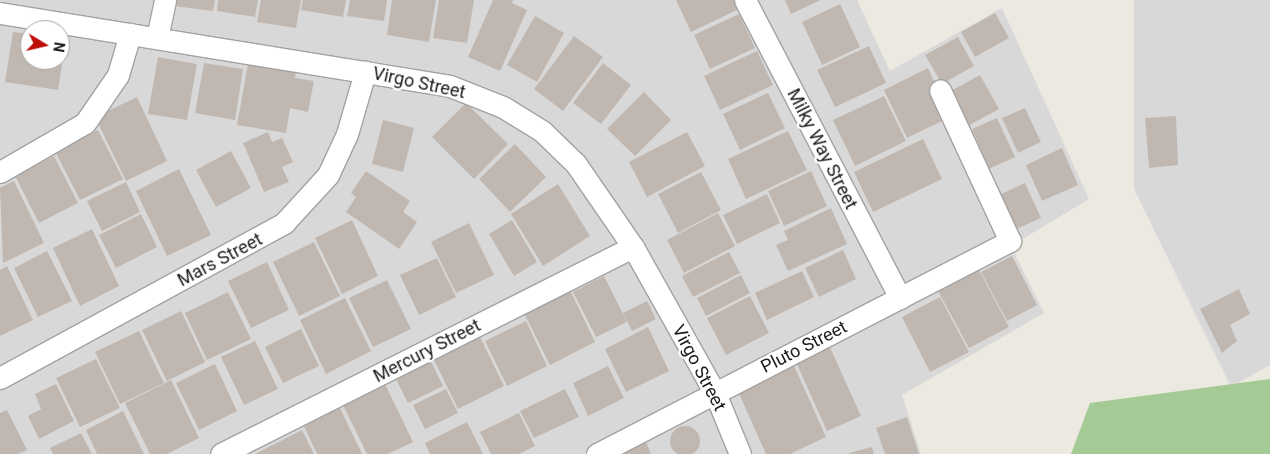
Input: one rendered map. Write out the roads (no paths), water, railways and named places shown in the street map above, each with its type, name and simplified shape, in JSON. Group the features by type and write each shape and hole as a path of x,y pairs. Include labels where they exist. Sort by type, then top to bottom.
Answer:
{"street":[{"path":"157,38 165,0"},
{"name":"Milky Way Street","path":"745,0 900,298"},
{"name":"Virgo Street","path":"0,13 450,86 503,107 542,131 576,164 633,247 715,393 740,454"},
{"path":"0,172 85,123 118,75 130,34"},
{"name":"Mars Street","path":"0,378 284,223 328,175 348,134 364,72"},
{"name":"Pluto Street","path":"597,454 1010,241 940,90"},
{"name":"Mercury Street","path":"221,454 633,247"}]}
